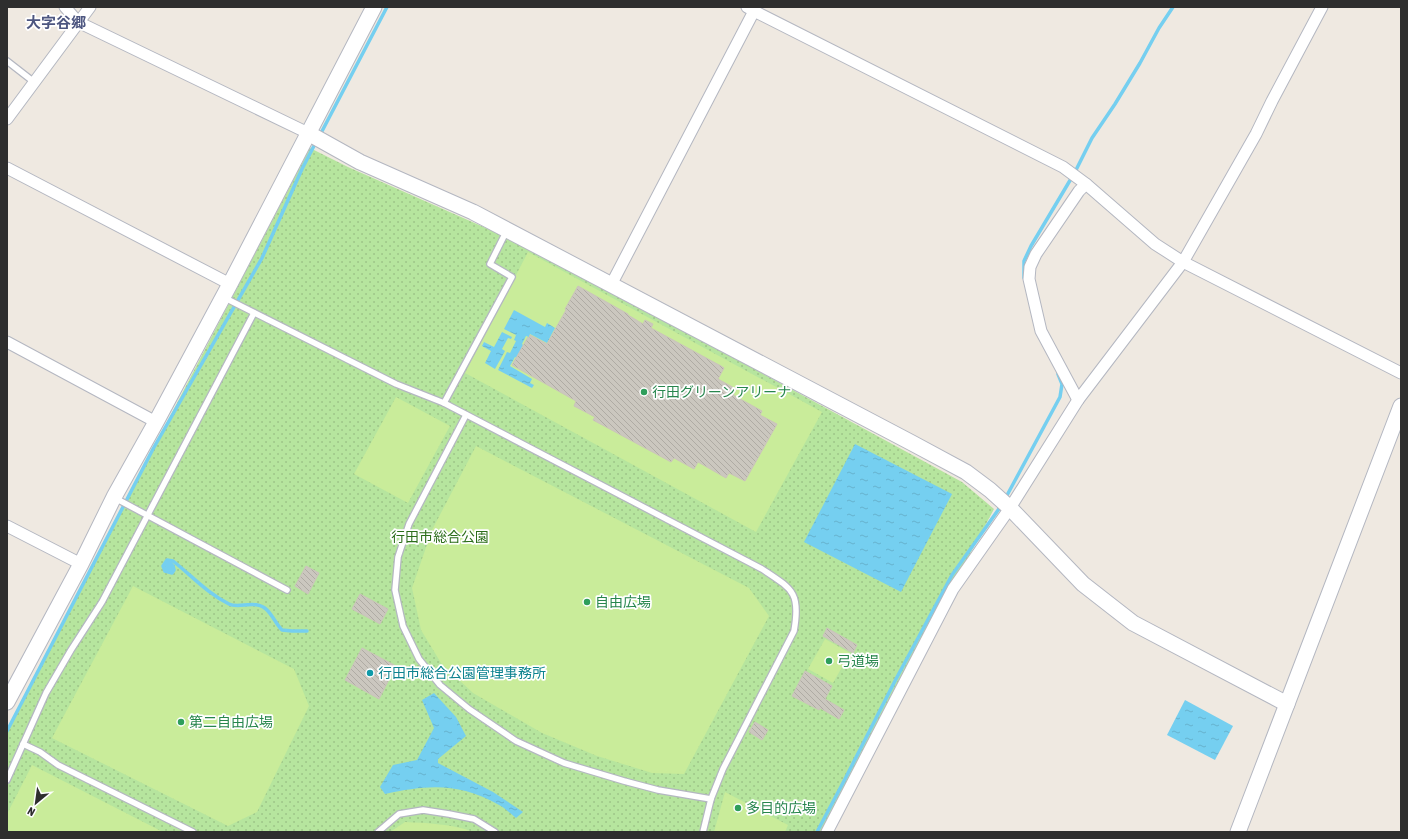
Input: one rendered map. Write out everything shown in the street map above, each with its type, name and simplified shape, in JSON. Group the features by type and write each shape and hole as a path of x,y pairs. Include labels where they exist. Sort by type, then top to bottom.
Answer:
{"street":[{"path":"65,7 78,22 308,133 360,162 473,212 966,472 990,490 1010,508 1083,584 1133,623 1287,704"},
{"path":"7,119 90,7"},
{"path":"7,702 81,564 114,497 230,284 374,7"},
{"path":"827,832 953,589 1010,508 1078,400 1183,262 1256,134 1322,7"},
{"path":"611,285 751,9 1063,167 1086,184 1155,244 1183,262 1401,373"},
{"path":"7,168 230,284"},
{"path":"1078,400 1041,331 1029,279 1030,267 1036,254 1079,191 1086,184"},
{"path":"7,342 156,422"},
{"path":"1238,832 1401,406"},
{"path":"7,526 81,564"}],"lane":[{"path":"7,61 34,82"},
{"path":"444,403 512,277 490,264 507,230"},
{"path":"223,297 396,384 444,403 762,569 787,586 795,598 797,616 794,631 723,769 711,799 703,832"},
{"path":"7,780 46,693 71,650 102,602 254,313"},
{"path":"466,415 409,524 398,557 395,590 403,626 419,659 440,685 469,709 516,741 564,763 624,782 658,790 711,799"},
{"path":"114,497 287,590"},
{"path":"23,744 40,752 58,766 193,832"},
{"path":"378,832 399,814 423,810 474,820 495,832"}],"green space":[{"name":"行田市総合公園","path":"310,148 348,167 504,236 609,290 962,482 994,509 821,832 7,832 7,729"},
{"name":"行田グリーンアリーナ","path":"528,252 822,412 756,532 465,373"},
{"path":"396,397 450,426 408,503 354,474"},
{"name":"自由広場","path":"476,446 749,588 769,616 684,774 652,773 597,756 542,733 473,693 441,663 421,630 412,588 432,530"},
{"name":"第二自由広場","path":"133,586 294,669 309,706 257,812 228,826 52,738"},
{"name":"弓道場","path":"825,639 850,653 833,683 808,669"},
{"path":"32,765 163,832 12,832 7,829 7,814"},
{"name":"多目的広場","path":"725,792 788,825 785,832 714,832"},
{"path":"405,822 431,823 465,829 473,832 390,832"}],"water":[{"path":"514,310 545,327 547,323 555,328 547,343 530,334 529,337 526,336 517,358 515,357 510,366 532,379 530,383 534,385 532,388 498,370 507,352 510,353 516,341 514,340 516,335 504,329"},
{"path":"502,332 512,337 511,339 508,338 502,349 505,351 495,369 485,363 491,351 482,346 484,342 494,347"},
{"path":"855,444 952,494 901,592 804,542"},
{"path":"434,693 456,717 466,736 438,759 438,763 493,792 523,812 516,818 501,806 470,792 456,789 429,787 385,794 380,787 393,765 417,760 434,728 422,700"},
{"path":"1185,700 1233,726 1215,760 1167,735"}],"building":[{"path":"578,286 643,324 645,320 653,324 651,328 724,368 718,379 736,389 733,395 762,411 760,415 777,424 745,481 729,473 726,478 698,462 694,469 674,458 671,462 593,420 595,417 574,406 576,401 512,365 530,335 547,344"},
{"path":"306,566 319,573 308,594 295,586"},
{"path":"360,594 388,609 380,624 352,609"},
{"path":"827,628 857,645 853,653 823,636"},
{"name":"行田市総合公園管理事務所","path":"362,648 396,666 379,699 345,680"},
{"path":"805,671 832,686 825,699 844,710 839,719 820,708 819,710 792,696"},
{"path":"755,722 768,730 762,740 749,732"}],"waterway":[{"path":"320,135 387,7"},
{"path":"1024,278 1024,261 1031,246 1075,172 1092,138 1115,104 1159,28 1173,7"},
{"path":"7,731 153,449 262,258 302,169 316,142"},
{"path":"1005,499 1060,397 1062,384 1058,374"},
{"path":"817,832 896,679 952,575 1001,506"},
{"path":"169,567 170,566 170,570 167,569 167,564 170,563 174,570 172,573 165,571 163,566 167,560 173,561 207,590 229,604 238,606 258,605 263,607 269,612 282,630 307,631"}],"place":[{"name":"行田グリーンアリーナ","path":"644,392"},
{"name":"自由広場","path":"587,602"},
{"name":"弓道場","path":"829,661"},
{"name":"行田市総合公園管理事務所","path":"370,673"},
{"name":"第二自由広場","path":"181,722"},
{"name":"多目的広場","path":"738,808"}],"district":[{"name":"大字谷郷","path":"56,23"}]}
